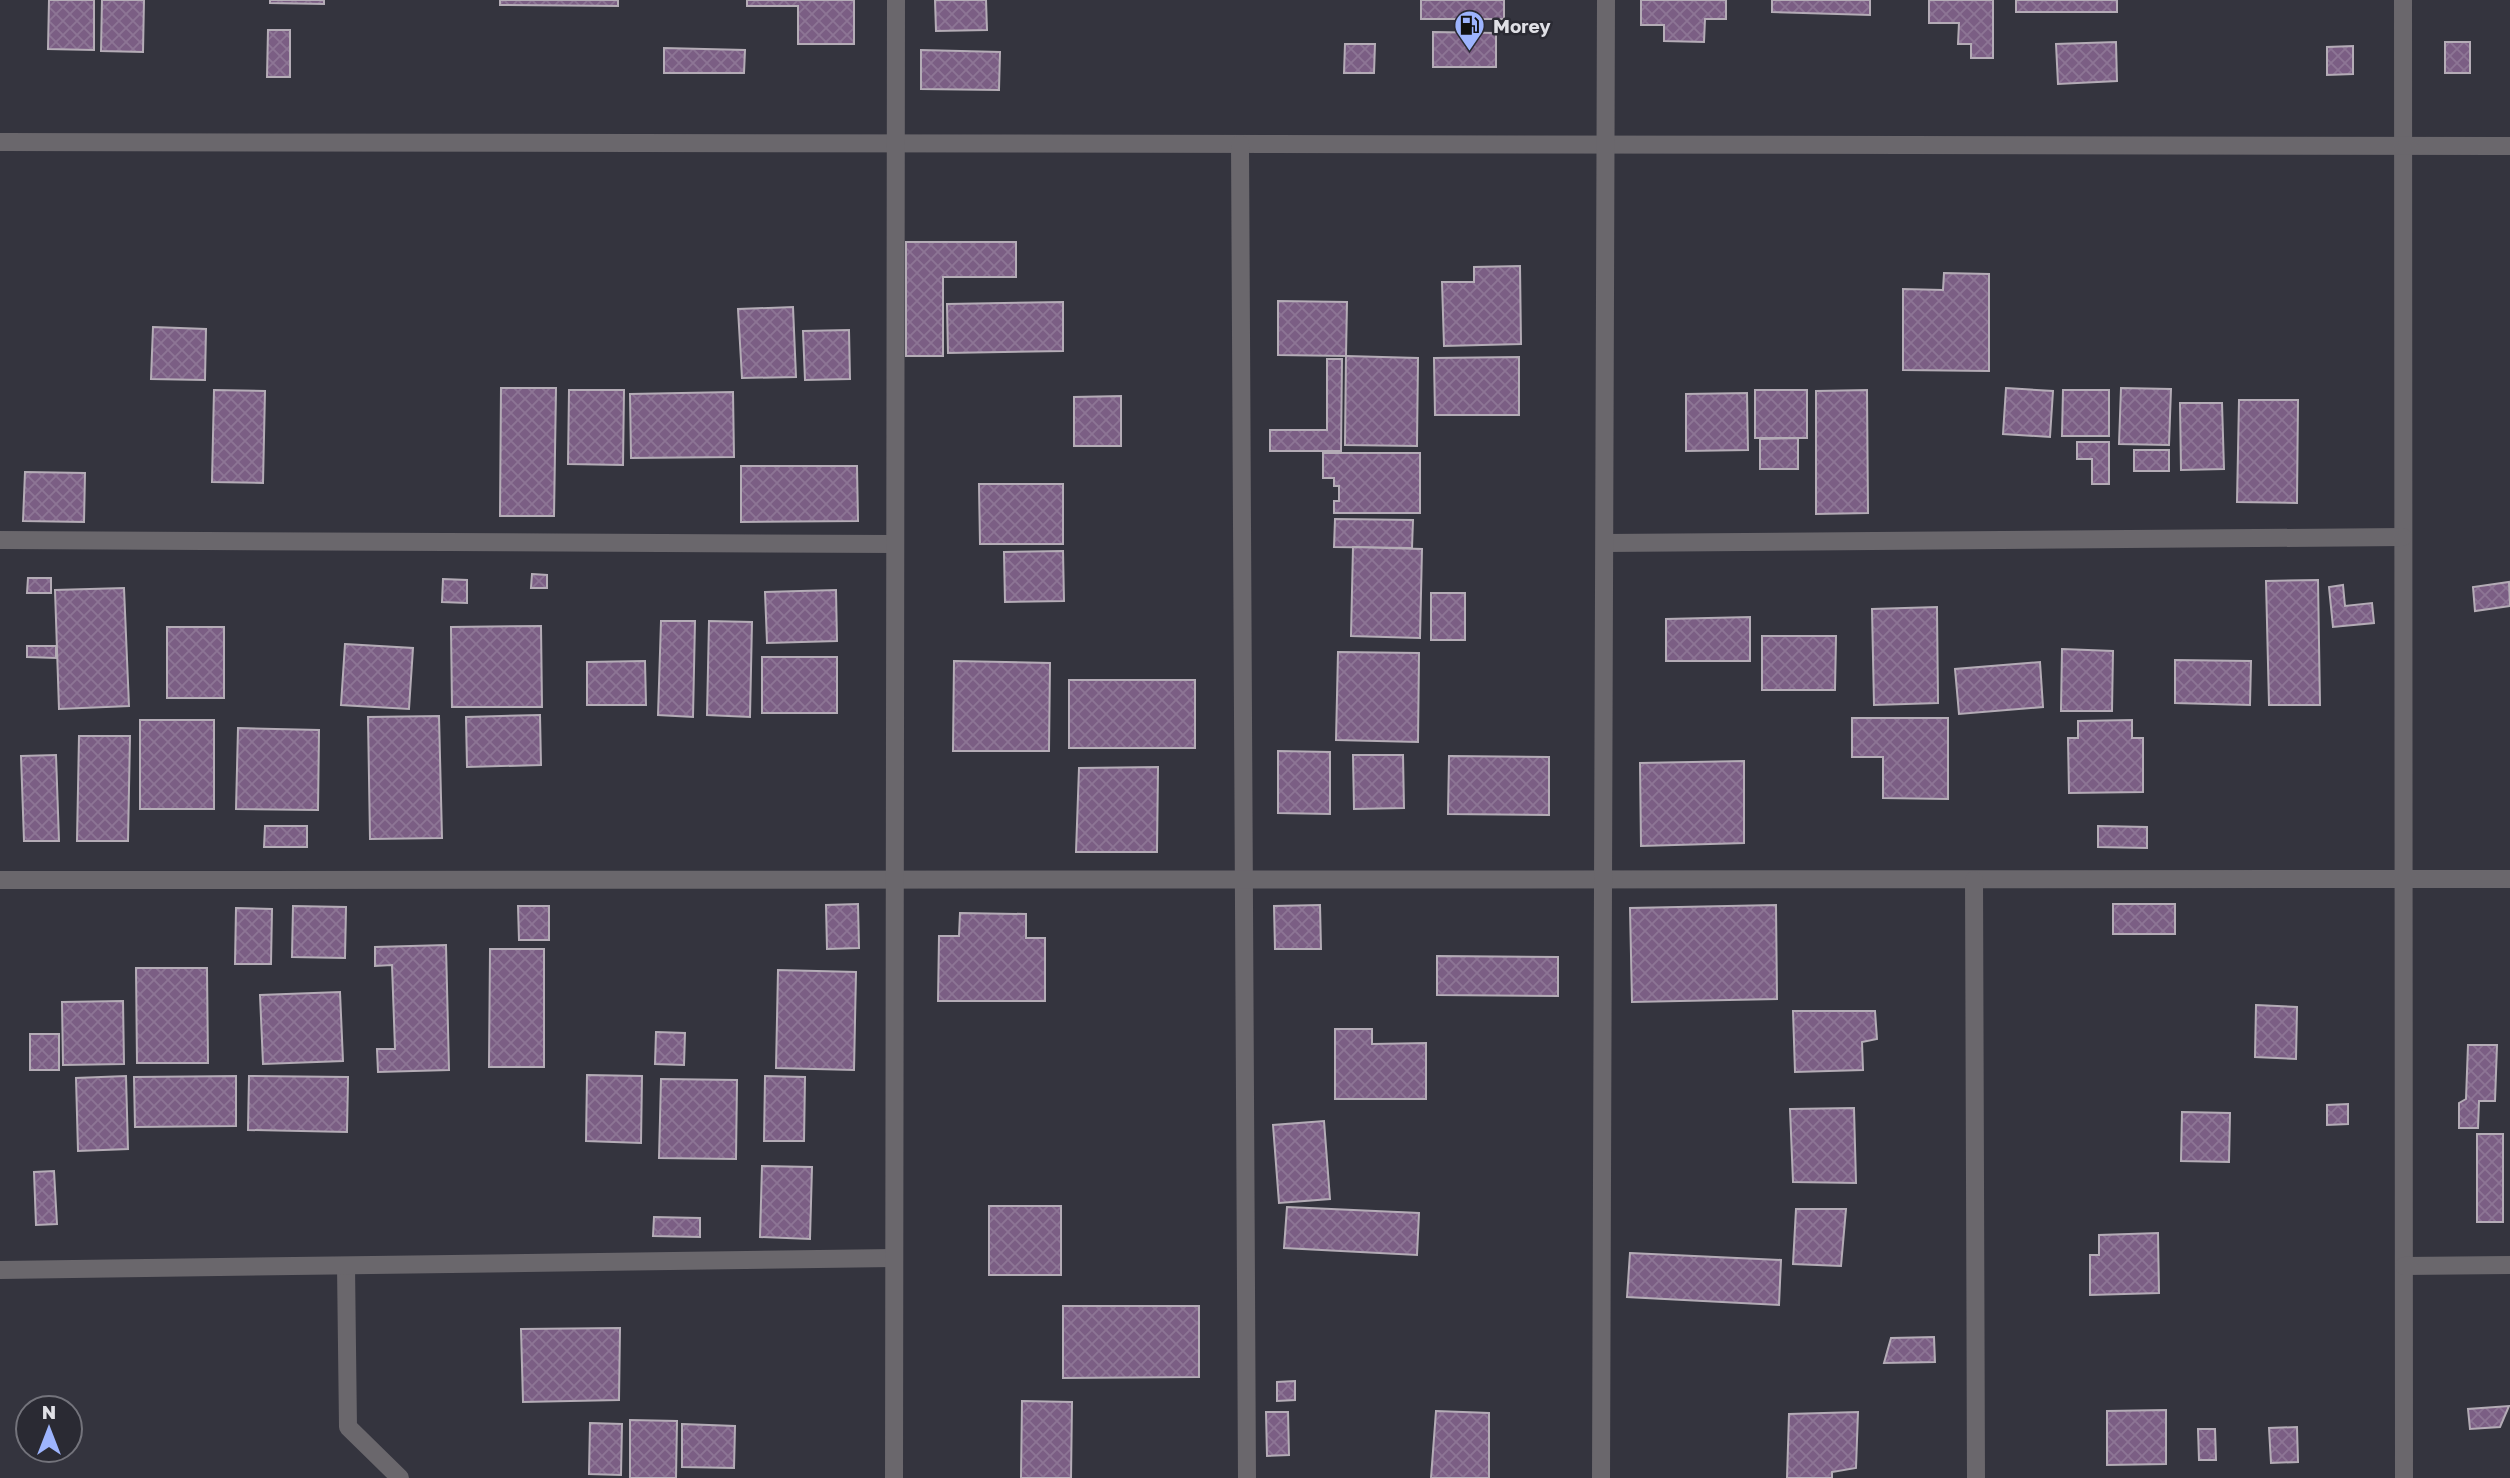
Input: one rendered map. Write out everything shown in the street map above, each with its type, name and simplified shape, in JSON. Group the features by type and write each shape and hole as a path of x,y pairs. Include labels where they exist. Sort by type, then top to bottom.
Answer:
{"street":[{"path":"894,1478 896,0"},
{"path":"1601,1478 1606,0"},
{"path":"2403,0 2404,1478"},
{"path":"0,142 2510,146"},
{"path":"1240,144 1247,1478"},
{"path":"1605,543 2403,537"},
{"path":"0,540 895,544"},
{"path":"0,880 2510,879"},
{"path":"1974,880 1976,1478"},
{"path":"0,1270 894,1258"},
{"path":"2404,1266 2510,1265"},
{"path":"346,1266 348,1427 400,1478"}],"building":[{"path":"49,0 94,0 94,50 48,49"},
{"path":"102,0 144,0 143,52 101,51"},
{"path":"270,0 324,0 324,4 270,3"},
{"path":"500,0 618,0 618,6 500,5"},
{"path":"747,0 854,0 854,44 798,44 798,6 747,6"},
{"path":"935,0 986,0 987,30 936,31"},
{"path":"1421,0 1504,0 1504,19 1421,19"},
{"path":"1641,0 1726,0 1726,19 1705,19 1704,42 1664,41 1664,25 1641,25"},
{"path":"1772,0 1870,0 1870,15 1772,12"},
{"path":"1929,0 1993,0 1993,58 1971,58 1971,44 1958,44 1959,23 1929,23"},
{"path":"2016,0 2117,0 2117,12 2016,12"},
{"path":"268,30 290,30 290,77 267,77"},
{"path":"1433,32 1496,33 1496,67 1433,67"},
{"path":"2116,42 2117,81 2058,84 2056,44"},
{"path":"2445,42 2470,42 2470,73 2445,73"},
{"path":"1345,44 1375,44 1374,73 1344,73"},
{"path":"2353,46 2353,74 2327,75 2327,47"},
{"path":"664,48 745,50 744,73 664,73"},
{"path":"921,50 1000,52 999,90 921,89"},
{"path":"906,242 1016,242 1016,277 943,277 943,356 906,356"},
{"path":"1520,266 1521,344 1444,346 1442,282 1474,282 1474,267"},
{"path":"1944,273 1989,274 1989,371 1903,370 1903,289 1943,290"},
{"path":"1278,301 1347,302 1346,356 1278,355"},
{"path":"1063,302 1063,351 948,353 947,304"},
{"path":"793,307 796,377 742,378 738,309"},
{"path":"153,327 206,329 205,380 151,379"},
{"path":"849,330 850,379 805,380 803,331"},
{"path":"1346,356 1418,358 1417,446 1345,445"},
{"path":"1519,357 1519,415 1435,415 1434,358"},
{"path":"1327,359 1342,359 1341,451 1270,451 1270,430 1327,430"},
{"path":"501,388 556,388 554,516 500,516"},
{"path":"2006,388 2053,391 2050,437 2003,434"},
{"path":"2121,388 2171,389 2169,445 2119,444"},
{"path":"214,390 265,391 263,483 212,482"},
{"path":"569,390 624,390 623,465 568,464"},
{"path":"1755,390 1807,390 1807,438 1755,438"},
{"path":"1867,390 1868,513 1816,514 1816,391"},
{"path":"2063,390 2109,390 2109,436 2062,436"},
{"path":"733,392 734,457 631,458 630,394"},
{"path":"1747,393 1748,450 1686,451 1686,394"},
{"path":"1121,396 1121,446 1074,446 1074,397"},
{"path":"2239,400 2298,400 2297,503 2237,502"},
{"path":"2180,403 2222,403 2224,469 2181,470"},
{"path":"1798,438 1798,469 1760,469 1760,439"},
{"path":"2077,442 2109,442 2109,484 2092,484 2092,459 2077,459"},
{"path":"2134,450 2169,450 2169,471 2134,471"},
{"path":"1323,453 1420,453 1420,513 1334,513 1334,501 1339,501 1339,486 1334,486 1334,478 1323,478"},
{"path":"741,466 857,466 858,521 741,522"},
{"path":"25,472 85,473 84,522 23,521"},
{"path":"979,484 1063,484 1063,544 980,544"},
{"path":"1335,519 1413,520 1412,548 1334,547"},
{"path":"1353,547 1422,549 1420,638 1351,636"},
{"path":"1063,551 1064,601 1005,602 1004,552"},
{"path":"532,574 547,575 547,588 531,588"},
{"path":"28,578 51,578 51,593 27,593"},
{"path":"443,579 467,580 467,603 442,602"},
{"path":"2318,580 2320,705 2269,705 2266,581"},
{"path":"2509,582 2510,606 2475,611 2473,587"},
{"path":"2343,585 2345,606 2372,603 2374,623 2333,627 2329,587"},
{"path":"124,588 129,706 59,709 55,590"},
{"path":"836,590 837,641 767,643 765,592"},
{"path":"1431,593 1465,593 1465,640 1431,640"},
{"path":"1937,607 1938,703 1874,705 1872,609"},
{"path":"1750,617 1750,661 1666,661 1666,619"},
{"path":"661,621 695,621 693,717 658,715"},
{"path":"709,621 752,622 750,717 707,715"},
{"path":"541,626 542,707 452,707 451,627"},
{"path":"167,627 224,627 224,698 167,698"},
{"path":"1762,636 1836,636 1835,690 1762,690"},
{"path":"345,644 413,648 409,709 341,705"},
{"path":"27,646 56,646 56,658 27,657"},
{"path":"2062,649 2113,651 2112,711 2061,711"},
{"path":"1338,652 1419,653 1418,742 1336,740"},
{"path":"762,657 837,657 837,713 762,713"},
{"path":"2175,660 2251,661 2250,705 2175,703"},
{"path":"645,661 646,705 587,705 587,662"},
{"path":"954,661 1050,663 1049,751 953,751"},
{"path":"2040,662 2043,707 1959,714 1955,669"},
{"path":"1069,680 1195,680 1195,748 1069,748"},
{"path":"540,715 541,765 467,767 466,717"},
{"path":"439,716 442,838 370,839 368,717"},
{"path":"1852,718 1948,718 1948,799 1883,798 1883,757 1852,757"},
{"path":"140,720 214,720 214,809 140,809"},
{"path":"2132,720 2132,738 2143,738 2143,792 2069,793 2068,738 2078,738 2078,721"},
{"path":"238,728 319,730 318,810 236,809"},
{"path":"79,736 130,736 128,841 77,841"},
{"path":"1278,751 1330,752 1330,814 1278,813"},
{"path":"56,755 59,841 24,841 21,756"},
{"path":"1353,755 1403,755 1404,808 1354,809"},
{"path":"1449,756 1549,757 1549,815 1448,814"},
{"path":"1744,761 1744,843 1641,846 1640,763"},
{"path":"1158,767 1157,852 1076,852 1079,768"},
{"path":"265,826 307,826 307,847 264,847"},
{"path":"2098,826 2147,827 2147,848 2098,847"},
{"path":"858,904 859,948 827,949 826,905"},
{"path":"2113,904 2175,904 2175,934 2113,934"},
{"path":"1320,905 1321,949 1275,949 1274,906"},
{"path":"1776,905 1777,999 1632,1002 1630,908"},
{"path":"293,906 346,907 345,958 292,957"},
{"path":"518,906 549,906 549,940 519,940"},
{"path":"236,908 272,909 271,964 235,964"},
{"path":"960,913 1026,914 1026,938 1045,938 1045,1001 938,1001 939,936 959,936"},
{"path":"446,945 449,1070 378,1072 377,1049 395,1049 392,965 375,966 375,947"},
{"path":"490,949 544,949 544,1067 489,1067"},
{"path":"1437,956 1558,957 1558,996 1437,995"},
{"path":"136,968 207,968 208,1063 137,1063"},
{"path":"778,970 856,972 854,1070 776,1068"},
{"path":"340,992 343,1061 263,1064 260,995"},
{"path":"123,1001 124,1064 63,1065 62,1002"},
{"path":"2256,1005 2297,1007 2296,1059 2255,1057"},
{"path":"1793,1011 1875,1011 1877,1039 1862,1042 1863,1070 1795,1072"},
{"path":"1335,1029 1372,1029 1372,1044 1426,1043 1426,1099 1335,1099"},
{"path":"656,1032 685,1033 684,1065 655,1064"},
{"path":"30,1034 59,1034 59,1070 30,1070"},
{"path":"2468,1045 2497,1045 2495,1101 2479,1101 2478,1128 2459,1128 2459,1103 2466,1099"},
{"path":"587,1075 642,1076 641,1143 586,1141"},
{"path":"126,1076 128,1149 78,1151 76,1078"},
{"path":"236,1076 236,1126 135,1127 134,1077"},
{"path":"249,1076 348,1077 347,1132 248,1130"},
{"path":"765,1076 805,1077 804,1141 764,1141"},
{"path":"661,1079 737,1080 736,1159 659,1158"},
{"path":"2348,1104 2348,1124 2327,1125 2327,1105"},
{"path":"1854,1108 1856,1183 1793,1182 1790,1109"},
{"path":"2182,1112 2230,1113 2229,1162 2181,1161"},
{"path":"1324,1121 1330,1199 1279,1203 1273,1125"},
{"path":"2477,1134 2503,1134 2503,1222 2477,1222"},
{"path":"762,1166 812,1167 810,1239 760,1237"},
{"path":"54,1171 57,1224 36,1225 34,1172"},
{"path":"989,1206 1061,1206 1061,1275 989,1275"},
{"path":"1287,1207 1419,1213 1417,1255 1284,1248"},
{"path":"1796,1209 1846,1209 1841,1266 1793,1264"},
{"path":"654,1217 700,1218 700,1237 653,1236"},
{"path":"2158,1233 2159,1293 2090,1295 2090,1255 2099,1255 2099,1235"},
{"path":"1630,1253 1781,1260 1779,1305 1627,1297"},
{"path":"1063,1306 1199,1306 1199,1377 1063,1378"},
{"path":"620,1328 619,1400 523,1402 521,1329"},
{"path":"1934,1337 1935,1362 1884,1363 1891,1338"},
{"path":"1295,1381 1295,1400 1277,1401 1277,1382"},
{"path":"1022,1401 1072,1402 1071,1478 1021,1478"},
{"path":"2509,1406 2500,1427 2470,1429 2468,1409"},
{"path":"2166,1410 2166,1464 2107,1465 2107,1411"},
{"path":"1436,1411 1489,1413 1489,1478 1431,1478"},
{"path":"1266,1412 1288,1412 1289,1455 1267,1456"},
{"path":"1858,1412 1856,1468 1832,1472 1832,1478 1787,1478 1789,1414"},
{"path":"630,1420 677,1421 676,1478 630,1478"},
{"path":"590,1423 622,1424 621,1475 589,1474"},
{"path":"682,1424 735,1426 734,1468 682,1467"},
{"path":"2297,1427 2298,1462 2271,1463 2269,1428"},
{"path":"2198,1429 2215,1429 2216,1460 2199,1460"}],"place":[{"name":"Morey","path":"1470,53"}]}
